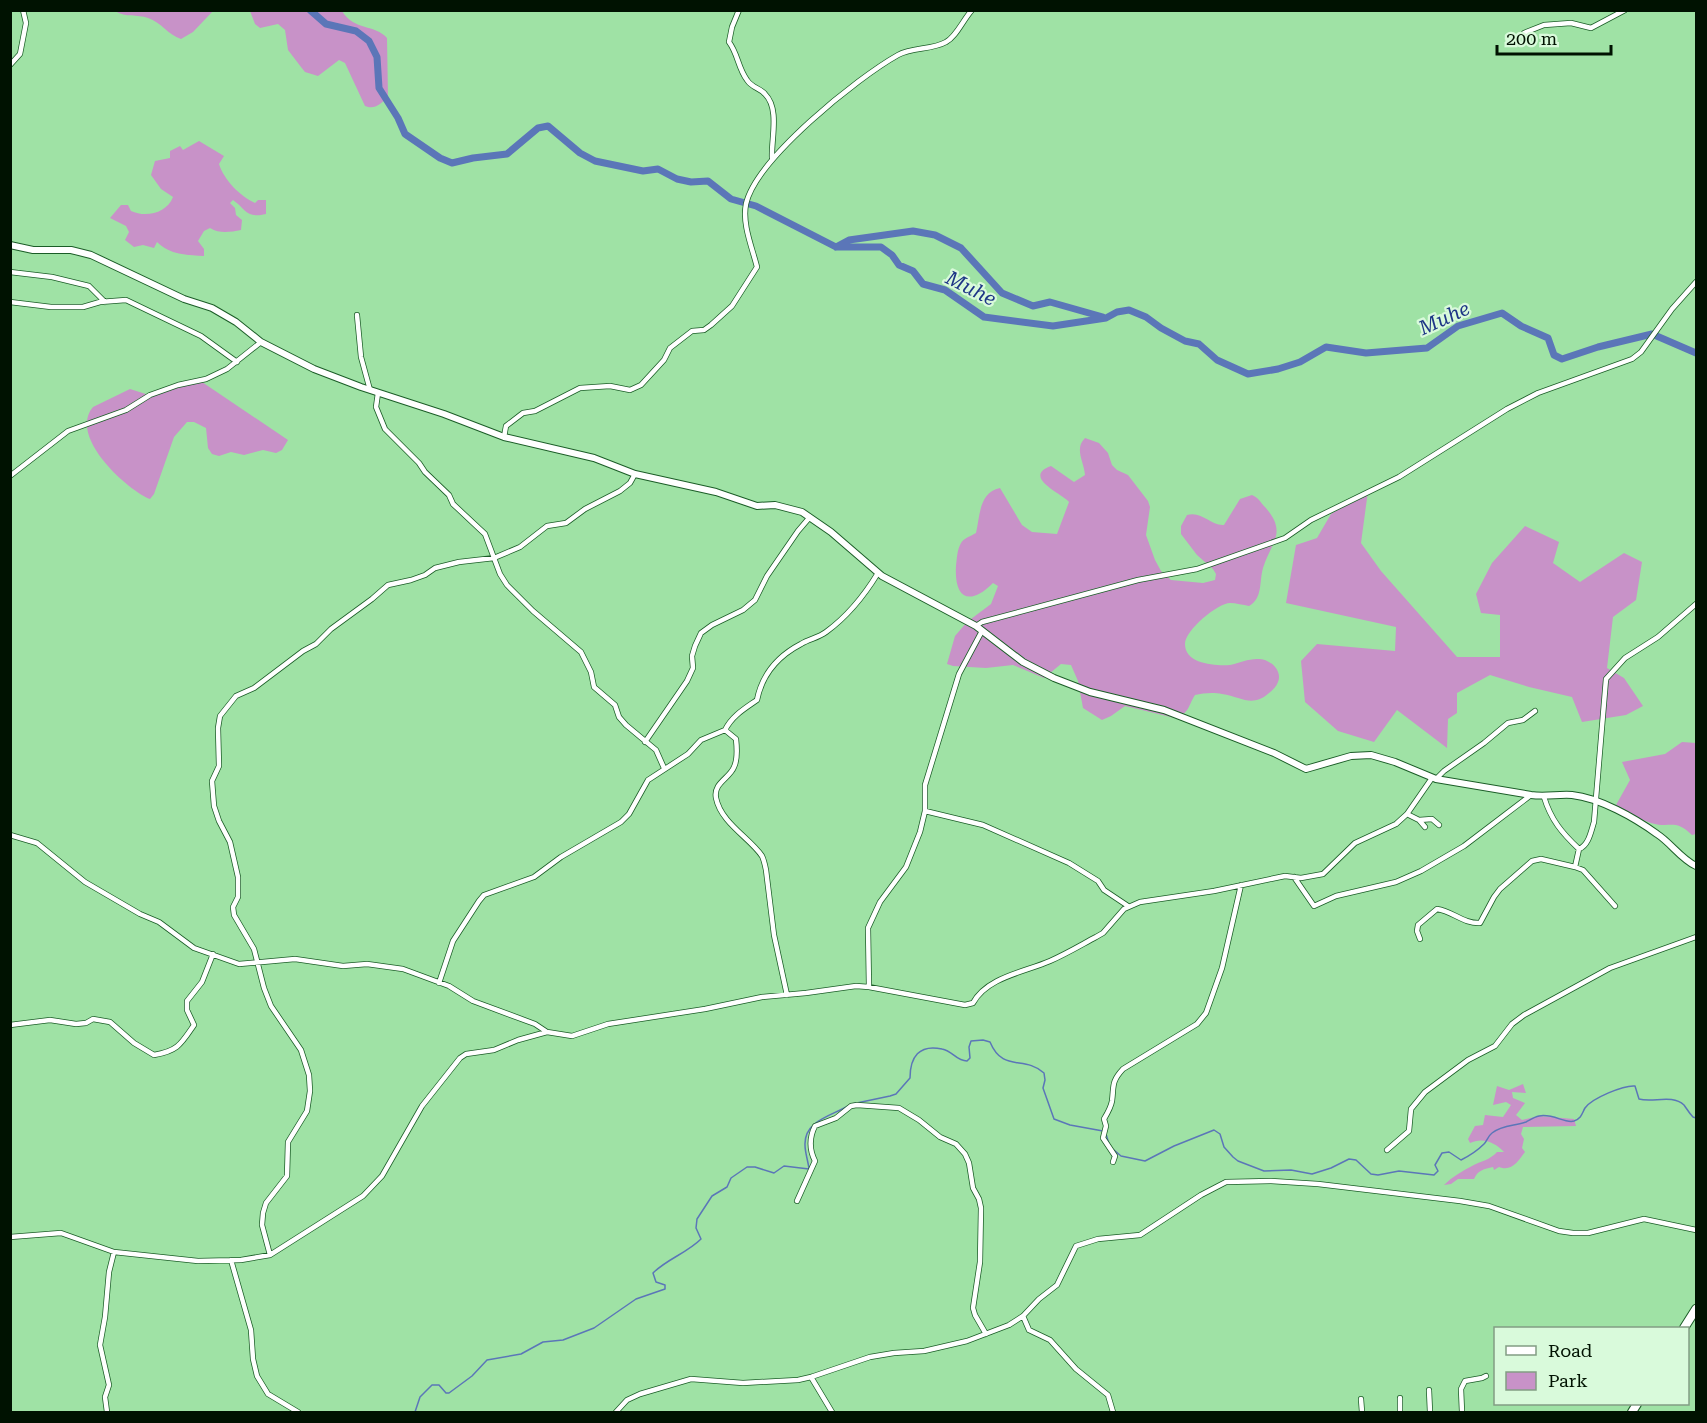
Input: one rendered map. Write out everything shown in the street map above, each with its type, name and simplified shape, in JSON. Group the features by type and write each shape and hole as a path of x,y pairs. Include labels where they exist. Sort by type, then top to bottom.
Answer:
{"highway":[{"path":"1685,1327 1696,1309"}],"main road":[{"path":"10,246 33,250 71,250 92,255 184,299 212,308 236,322 261,342 305,365 378,393 504,436 594,458 635,474 716,492 757,506 791,507 831,532 878,573 979,629 1023,662 1054,678 1090,692 1164,710 1274,753 1306,769 1351,756 1371,755 1434,778 1530,795 1544,797 1573,795 1595,801 1638,821 1666,840 1696,866"}],"street":[{"path":"10,65 20,54 26,23 23,10"},
{"path":"739,10 729,42 736,51 739,66 746,80 753,87 765,93 772,106 772,158"},
{"path":"504,436 506,426 523,413 535,411 580,388 610,386 630,390 641,385 664,360 670,348 692,331 704,330 732,306 757,267 745,217 747,202 772,158 850,86 900,54 946,42 956,35 962,21 972,10"},
{"path":"1524,33 1544,25 1577,23 1591,28 1625,10"},
{"path":"10,272 52,277 89,286 105,302"},
{"path":"869,987 868,928 880,902 906,867 920,832 925,811 925,785 959,674 982,622 1138,580 1197,569 1285,538 1311,520 1399,477 1507,409 1538,393 1632,358 1641,352 1672,309 1696,282"},
{"path":"10,302 83,307 126,300 201,336 237,362"},
{"path":"357,315 362,357 370,390"},
{"path":"10,476 68,431 126,410 150,395 206,379 227,369 261,342"},
{"path":"378,393 376,407 385,429 449,495 453,504 472,519 485,534 500,574 516,596 581,652 591,672 594,687 615,705 619,717 656,750 664,768"},
{"path":"270,1255 262,1225 263,1214 266,1203 287,1176 288,1142 307,1111 310,1091 305,1059 271,1006 254,949 234,915 233,907 238,897 238,877 230,842 214,806 212,781 219,766 220,716 236,696 254,688 303,651 316,644 331,629 388,585 425,575 435,568 459,562 494,558 520,547 547,526 566,523 585,509 620,491 630,483 635,474"},
{"path":"645,742 687,681 693,668 692,656 701,633 743,610 755,600 767,576 810,517"},
{"path":"439,983 453,941 484,895 534,877 561,857 621,822 629,814 648,780 688,754 702,740 724,730 741,710 757,700 760,686 779,659 802,643 825,633 849,613 878,573"},
{"path":"1575,867 1580,849 1583,848 1594,822 1606,679 1625,658 1658,637 1696,604"},
{"path":"10,1237 61,1233 114,1252 198,1261 270,1255 363,1196 382,1176 422,1106 460,1058 466,1054 494,1050 547,1032 572,1036 608,1024 705,1009 762,996 856,986 965,1005 973,1003 978,994 988,987 1051,961 1103,933 1128,906 1285,876 1313,877 1323,874 1358,841 1396,824 1407,814 1434,778 1485,743 1508,723 1523,720 1534,711"},
{"path":"724,730 736,739 736,761 734,769 718,787 716,800 737,832 762,857 766,870 779,966 787,995"},
{"path":"1294,877 1314,906 1336,896 1395,882 1434,864 1464,846 1530,795"},
{"path":"1544,797 1549,814 1561,833 1580,849"},
{"path":"925,811 983,825 1070,864 1098,881 1104,890 1128,906"},
{"path":"1407,814 1419,820 1425,828"},
{"path":"1419,820 1432,819 1439,825"},
{"path":"10,835 38,843 85,882 140,914 159,922 194,948 238,964 296,959 344,966 367,964 404,969 484,1005 535,1024 547,1032"},
{"path":"1420,939 1417,931 1418,925 1437,909 1450,912 1468,922 1480,923 1494,897 1532,861 1540,859 1583,870 1615,906"},
{"path":"1113,1162 1115,1156 1103,1138 1106,1126 1104,1119 1112,1101 1114,1080 1123,1069 1197,1024 1206,1012 1222,968 1241,885"},
{"path":"1387,1150 1409,1131 1411,1109 1425,1092 1468,1060 1495,1046 1512,1024 1524,1015 1610,968 1696,937"},
{"path":"10,1025 50,1020 76,1024 86,1023 93,1019 110,1022 134,1043 154,1055 171,1052 185,1039 194,1024 187,1010 187,1001 202,982 213,954"},
{"path":"797,1201 815,1161 810,1146 815,1126 836,1118 851,1106 873,1105 898,1108 919,1120 940,1137 956,1144 969,1163 973,1188 981,1204 980,1262 973,1308 986,1334"},
{"path":"616,1413 627,1400 640,1394 691,1379 743,1383 776,1382 811,1377 870,1357 924,1351 986,1334 1009,1325 1023,1316 1057,1285 1076,1246 1098,1239 1140,1235 1224,1182 1271,1181 1380,1191 1489,1206 1559,1231 1573,1233 1588,1233 1644,1219 1696,1230"},
{"path":"1380,1191 1383,1185"},
{"path":"107,1413 105,1397 109,1385 100,1345 109,1272 114,1252"},
{"path":"231,1260 251,1330 257,1376 268,1394 298,1413"},
{"path":"1023,1316 1029,1329 1053,1343 1076,1369 1108,1395 1113,1413"},
{"path":"1462,1413 1462,1386 1465,1381 1486,1376"},
{"path":"811,1377 832,1413"},
{"path":"1429,1390 1430,1413"},
{"path":"1400,1398 1400,1413"},
{"path":"1361,1399 1362,1413"}],"green space":[{"path":"115,11 213,11 193,32 181,39 153,20"},
{"path":"250,11 342,11 352,22 382,34 387,38 388,97 375,107 365,106 345,63 339,60 318,76 305,72 288,50 285,30 278,24 260,28 255,24"},
{"path":"199,141 224,156 219,164 221,170 238,192 255,203 258,200 266,200 266,214 250,214 233,200 230,203 235,208 236,215 242,220 241,230 221,232 210,228 204,231 198,241 204,249 204,256 173,252 157,242 154,248 143,245 134,247 125,240 129,232 126,226 110,218 121,205 128,205 131,211 143,214 155,213 166,207 173,197 161,189 151,175 155,161 170,158 170,151 180,146 183,150"},
{"path":"202,382 288,440 282,450 276,453 263,450 244,455 231,452 219,456 212,454 208,448 206,428 194,422 187,422 174,437 154,494 150,499 127,484 103,460 88,432 87,419 93,407 130,389 149,395 175,385"},
{"path":"1085,438 1099,443 1108,453 1112,465 1128,475 1148,501 1150,507 1146,535 1161,571 1171,580 1203,583 1215,580 1216,574 1213,569 1197,555 1181,534 1181,526 1187,515 1198,515 1224,525 1240,499 1252,495 1272,516 1276,524 1276,538 1263,568 1257,599 1249,606 1230,603 1218,607 1196,625 1186,638 1185,644 1190,656 1209,664 1230,665 1247,660 1266,660 1277,669 1279,678 1274,688 1263,697 1252,701 1219,693 1201,694 1195,695 1186,712 1175,718 1125,706 1102,720 1083,708 1078,681 1071,665 1061,664 1044,678 1013,665 986,668 947,664 955,636 967,622 991,604 998,586 993,583 977,595 965,596 960,592 956,577 959,548 964,540 976,533 984,500 993,490 1000,488 1022,525 1032,532 1057,534 1069,502 1046,485 1040,475 1043,470 1051,466 1074,482 1085,475 1080,446"},
{"path":"1368,491 1361,543 1381,571 1457,657 1500,657 1500,615 1481,613 1476,594 1492,563 1525,526 1559,542 1553,563 1580,582 1624,553 1642,562 1636,600 1613,617 1607,668 1624,678 1643,706 1626,715 1582,722 1572,697 1490,675 1457,693 1457,713 1448,719 1447,748 1397,710 1374,742 1338,731 1305,702 1301,661 1317,644 1395,651 1396,627 1286,603 1296,545 1317,538 1331,514"},
{"path":"1682,742 1696,743 1696,834 1692,835 1676,825 1658,825 1646,821 1616,805 1630,780 1622,762 1665,754"},
{"path":"1523,1084 1526,1093 1512,1092 1513,1098 1525,1103 1516,1115 1522,1120 1539,1116 1574,1119 1576,1126 1523,1127 1522,1148 1525,1152 1514,1165 1494,1170 1493,1167 1487,1168 1479,1172 1474,1179 1458,1179 1451,1184 1444,1185 1475,1164 1488,1159 1497,1152 1504,1152 1488,1142 1479,1140 1470,1143 1468,1139 1475,1126 1483,1125 1485,1115 1503,1117 1511,1105 1506,1102 1493,1105 1497,1086 1509,1090"}],"waterway":[{"name":"Muhe","path":"310,10 326,24 356,31 369,41 377,57 379,88 405,134 440,158 452,163 507,154 538,128 548,126 580,153 595,161 643,171 658,169 677,179 691,182 708,181 731,199 756,206 836,247 881,247 892,255 899,265 913,271 923,284 945,290 984,317 1053,326 1106,318 1117,312 1129,310 1146,317 1185,341 1199,344 1217,360 1248,374 1278,369 1300,362 1326,347 1366,353 1427,348 1458,326 1502,313 1521,326 1548,338 1554,355 1562,359 1598,347 1652,334 1696,353"},
{"path":"836,247 849,240 913,231 935,235 961,248 1002,293 1033,306 1050,302 1103,317"},
{"path":"852,1104 896,1094 910,1078 914,1058 922,1050 942,1049 967,1061 970,1058 971,1041 983,1040 990,1042 995,1051 1008,1061 1029,1065 1044,1073 1043,1088 1054,1119 1070,1125 1103,1131"},
{"path":"1114,1150 1121,1156 1145,1161 1214,1130 1220,1134 1224,1147 1233,1157 1264,1171 1291,1170 1312,1174 1349,1159 1356,1160 1371,1174 1399,1171 1434,1175 1438,1171 1435,1165 1442,1153 1449,1152 1461,1160 1485,1143 1496,1130 1539,1116 1574,1121 1594,1100 1630,1086 1635,1086 1639,1099 1674,1100 1684,1105 1696,1118"},
{"path":"415,1412 420,1397 432,1385 439,1385 446,1393 449,1393 472,1376 487,1360 521,1354 543,1342 563,1340 594,1328 636,1299 665,1289 665,1285 656,1282 653,1273 701,1239 696,1228 697,1219 712,1196 727,1187 731,1178 747,1167 774,1173 784,1166 809,1169 805,1151 809,1130 820,1120 848,1106"},
{"path":"1106,1134 1109,1144"}]}
